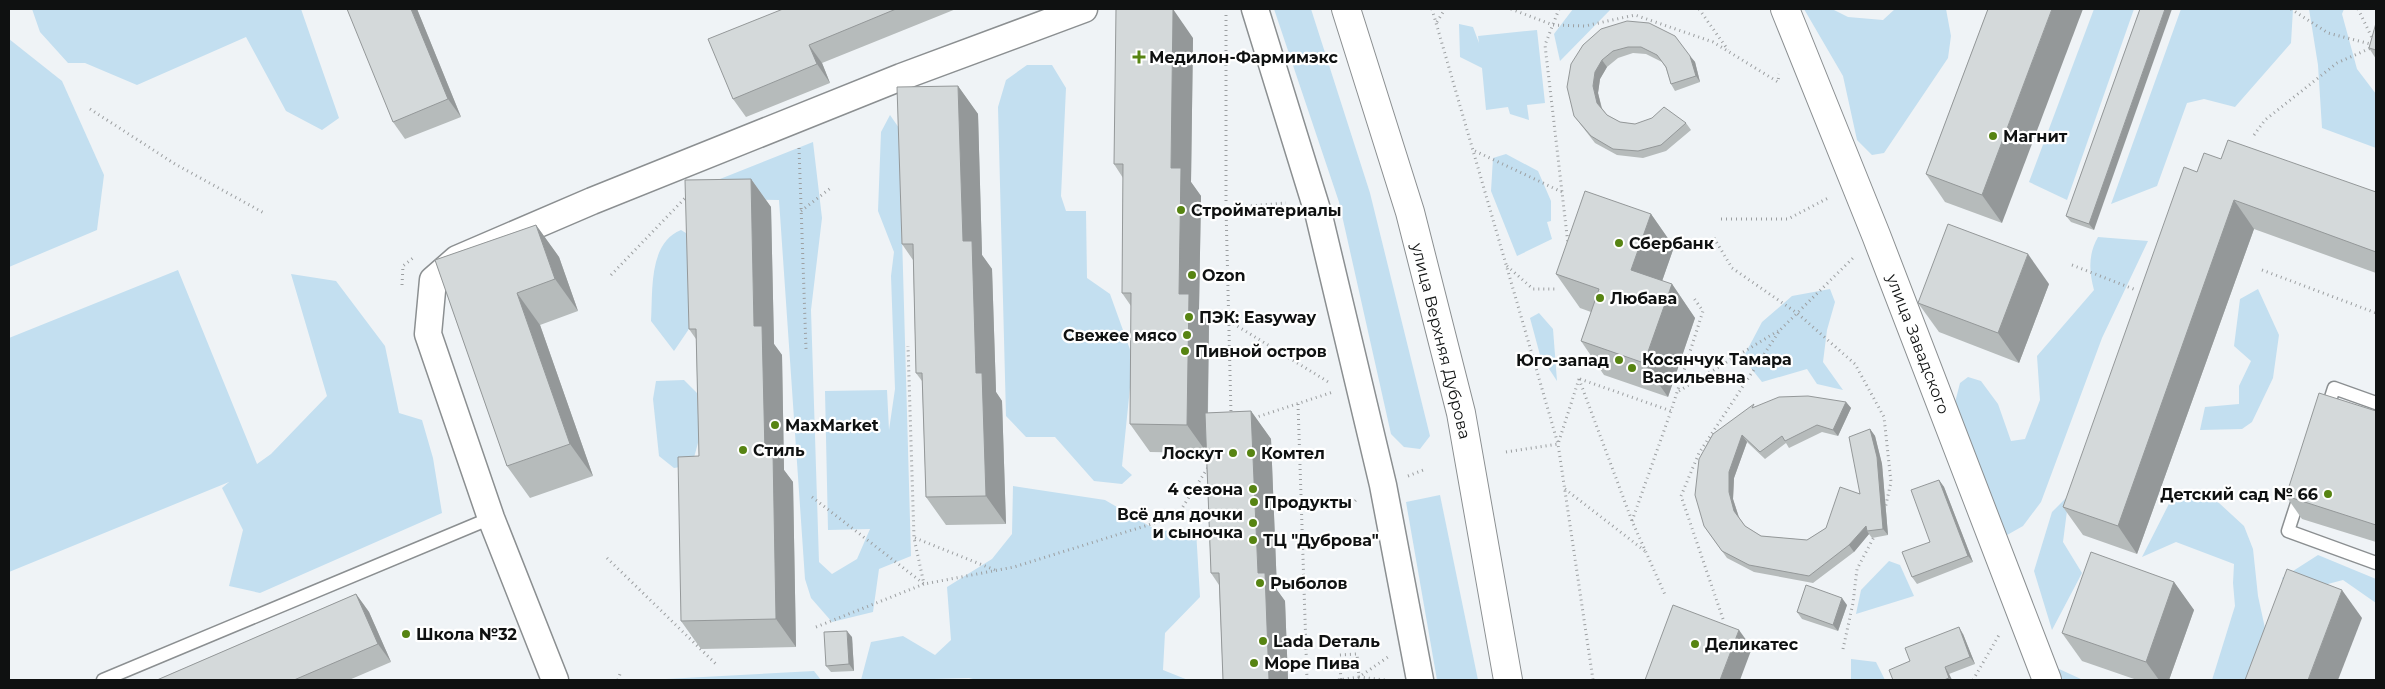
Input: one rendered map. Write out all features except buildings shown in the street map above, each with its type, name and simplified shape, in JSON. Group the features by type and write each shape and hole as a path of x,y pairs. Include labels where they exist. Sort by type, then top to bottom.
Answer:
{"street":[{"path":"555,680 492,518 428,334 432,280 457,260 601,197 798,118 1084,9"},
{"path":"1255,9 1321,226 1383,485 1420,680"},
{"name":"улица Верхняя Дуброва","path":"1346,9 1410,212 1462,413 1508,680"},
{"name":"улица Завадского","path":"1786,9 1876,235 2047,680"}],"lane":[{"path":"2322,426 2334,388 2376,403"},
{"path":"2303,484 2288,531 2376,562"},
{"path":"103,680 492,518"}],"path":[{"path":"1226,9 1226,208 1231,415"},
{"path":"1432,9 1558,444 1592,680"},
{"path":"1437,22 1445,9"},
{"path":"1511,9 1553,25 1585,26 1635,15 1712,42 1778,82"},
{"path":"1559,9 1545,45 1569,247"},
{"path":"1699,9 1730,53"},
{"path":"2291,9 2328,33 2375,46"},
{"path":"2358,9 2375,46"},
{"path":"2254,135 2265,120 2337,63 2375,46"},
{"path":"90,109 176,164 264,213"},
{"path":"798,118 806,349"},
{"path":"1474,150 1562,192"},
{"path":"1721,219 1788,219 1856,184"},
{"path":"801,211 832,186"},
{"path":"611,276 693,190"},
{"path":"1226,208 1290,203"},
{"path":"1723,619 1681,496 1699,453 1780,330 1876,235"},
{"path":"1714,238 1732,268 1797,313 1855,364 1884,417 1891,482 1883,517"},
{"path":"402,293 403,266 418,255"},
{"path":"2072,265 2136,290"},
{"path":"1507,266 1534,289 1558,289"},
{"path":"2262,270 2376,313"},
{"path":"1632,521 1678,392 1703,312 1693,297"},
{"path":"1229,321 1333,385"},
{"path":"1678,392 1780,330"},
{"path":"908,346 914,538 924,584"},
{"path":"1558,444 1579,379"},
{"path":"1579,379 1671,411"},
{"path":"1579,379 1632,521 1666,597"},
{"path":"1251,419 1341,390"},
{"path":"1298,404 1306,680"},
{"path":"1506,452 1558,444"},
{"path":"816,627 924,584 1014,567 1177,516 1212,460"},
{"path":"1401,479 1426,469"},
{"path":"1565,489 1645,551"},
{"path":"1301,506 1353,503 1359,496"},
{"path":"812,497 924,584"},
{"path":"1843,649 1853,603 1857,569 1876,534"},
{"path":"914,538 996,570"},
{"path":"607,558 718,666"},
{"path":"1973,680 1998,639 2000,630"},
{"path":"1359,677 1357,654 1339,655 1340,680 1359,677 1385,680"},
{"path":"1359,677 1393,654"},
{"path":"618,680 620,674"}],"shaded area":[{"path":"32,9 301,9 339,118 322,130 286,111 246,37 137,85 85,63 68,63 40,32"},
{"path":"1274,9 1311,9 1370,193 1430,436 1420,449 1404,447 1391,434 1339,202"},
{"path":"1573,9 1611,9 1560,61 1554,34"},
{"path":"1804,9 1832,9 1848,17 1883,20 1895,9 1946,9 1951,36 1948,58 1884,153 1872,155 1857,140 1843,76"},
{"path":"2094,9 2134,9 2067,200 2029,182"},
{"path":"2181,9 2293,9 2291,43 2235,107 2204,99 2187,103 2157,186 2111,204"},
{"path":"2309,9 2344,9 2342,14 2357,69 2376,94 2376,148 2322,128 2318,65"},
{"path":"1459,24 1473,27 1479,43 1478,36 1537,30 1545,103 1527,105 1529,120 1510,114 1508,107 1486,110 1482,68 1460,57"},
{"path":"9,39 62,81 104,175 97,230 9,267"},
{"path":"1027,65 1052,65 1066,88 1061,196 1066,211 1086,211 1087,278 1110,294 1133,358 1122,466 1132,475 1122,484 1094,481 1055,437 1026,437 1006,416 998,107 1006,80"},
{"path":"890,115 899,128 911,556 879,569 873,612 832,622 811,598 805,579 779,200 713,199 715,181 813,142 822,218 811,310 819,562 832,574 857,559 870,529 828,530 825,391 887,390 889,430 895,389 891,276 894,252 878,211 881,132"},
{"path":"1506,154 1538,171 1551,201 1551,221 1547,222 1552,239 1517,256 1491,191 1493,158"},
{"path":"681,230 689,235 693,323 674,351 651,321 653,283 654,270 663,246 670,236"},
{"path":"2098,237 2148,241 2102,338 2041,502 2023,526 2000,539 1952,414 1960,383 1968,377 1981,381 1998,404 2011,441 2025,439 2040,400 2037,356 2094,290 2090,263 2092,250"},
{"path":"178,270 257,464 271,454 327,396 291,274 336,281 385,346 399,413 422,420 433,458 442,513 260,593 229,586 243,530 222,488 229,482 9,572 9,338"},
{"path":"1830,289 1835,302 1827,330 1823,362 1843,390 1817,384 1807,369 1762,382 1743,358 1762,322 1792,296"},
{"path":"2258,289 2279,335 2273,378 2252,422 2242,429 2200,430 2205,407 2239,404 2239,386 2251,361 2234,346 2240,299"},
{"path":"1539,313 1553,329 1557,381 1540,355 1530,318"},
{"path":"684,380 702,398 705,417 692,465 674,468 659,456 653,399 656,381"},
{"path":"1013,486 1105,500 1158,531 1196,530 1200,597 1165,633 1163,670 1188,680 977,680 969,678 861,680 871,642 903,636 935,655 951,640 947,587 992,559 1012,534"},
{"path":"2187,490 2219,503 2244,526 2253,549 2258,596 2271,656 2262,680 2212,680 2235,606 2234,564 2176,542 2142,557 2175,492"},
{"path":"1440,495 1478,680 1437,680 1406,502"},
{"path":"2069,495 2063,542 2082,573 2052,630 2034,571 2052,512"},
{"path":"2318,555 2376,579 2376,603 2343,580 2290,594 2282,578"},
{"path":"1889,561 1900,565 1914,596 1856,614 1861,590"},
{"path":"1851,659 1876,662 1885,680 1851,680"},
{"path":"2057,668 2083,680 2061,680"},
{"path":"814,671 821,680 647,680"}],"place":[{"name":"Медилон-Фармимэкс","path":"1139,57"},
{"name":"Магнит","path":"1993,136"},
{"name":"Стройматериалы","path":"1181,210"},
{"name":"Сбербанк","path":"1619,243"},
{"name":"Ozon","path":"1192,275"},
{"name":"Любава","path":"1600,298"},
{"name":"ПЭК: Easyway","path":"1189,317"},
{"name":"Свежее мясо","path":"1187,335"},
{"name":"Пивной остров","path":"1185,351"},
{"name":"Юго-запад","path":"1619,360"},
{"name":"Косянчук Тамара Васильевна","path":"1632,368"},
{"name":"MaxMarket","path":"775,425"},
{"name":"Стиль","path":"743,450"},
{"name":"Лоскут","path":"1233,453"},
{"name":"Комтел","path":"1251,453"},
{"name":"4 сезона","path":"1253,489"},
{"name":"Детский сад № 66","path":"2328,494"},
{"name":"Продукты","path":"1254,502"},
{"name":"Всё для дочки и сыночка","path":"1253,523"},
{"name":"ТЦ \"Дуброва\"","path":"1253,540"},
{"name":"Рыболов","path":"1260,583"},
{"name":"Школа №32","path":"406,634"},
{"name":"Lada Dеталь","path":"1263,641"},
{"name":"Деликатес","path":"1695,644"},
{"name":"Море Пива","path":"1254,663"}]}
